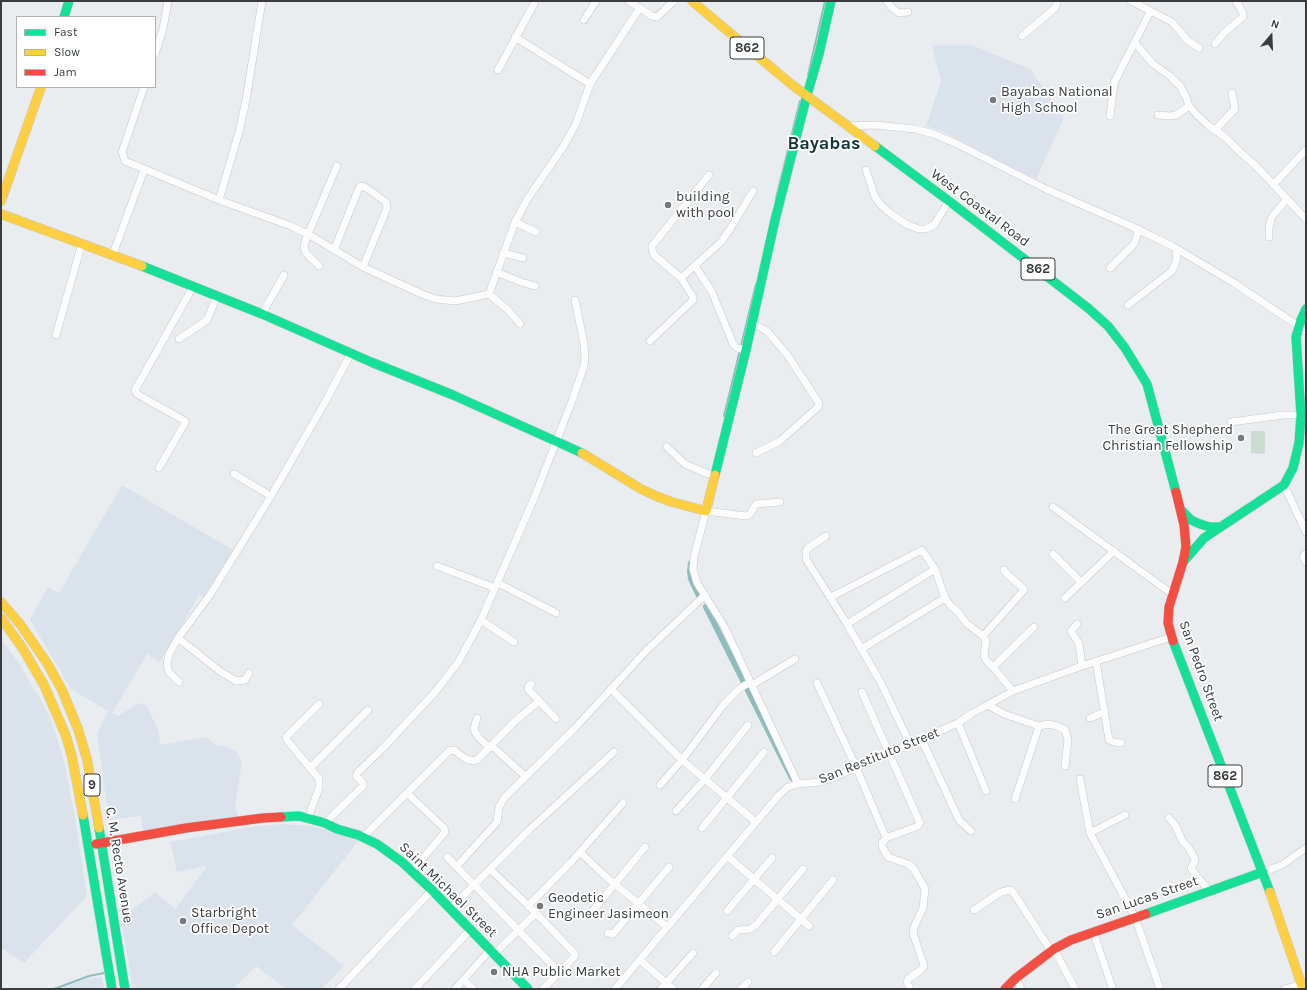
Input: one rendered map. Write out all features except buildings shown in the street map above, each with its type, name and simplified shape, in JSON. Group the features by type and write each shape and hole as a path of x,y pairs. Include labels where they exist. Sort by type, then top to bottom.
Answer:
{"main road":[{"path":"64,16 69,1"},
{"name":"West Coastal Road","path":"692,1 807,95 1088,308 1108,326 1125,348 1146,384 1182,511 1186,539 1183,562"},
{"path":"1,214 113,254 262,314 452,395 580,452 641,489 656,496 706,511 711,474 742,349 752,323 775,220 819,54 831,1"},
{"path":"1,201 41,88"},
{"name":"San Pedro Street","path":"1303,987 1263,872 1171,637 1168,615 1172,594 1183,562 1204,538 1284,485 1293,468 1299,443 1301,415 1296,336 1302,329 1306,309"},
{"path":"1182,511 1186,516 1196,522 1210,527 1220,527"},
{"name":"C. M. Recto Avenue","path":"1,602 37,647 62,690 78,728 87,759 125,989"},
{"name":"C. M. Recto Avenue","path":"1,618 12,632 44,685 61,721 72,757 112,989"},
{"name":"Saint Michael Street","path":"88,845 186,828 263,818 294,816 325,823 336,829 363,838 384,848 412,871 492,952 524,988"},
{"name":"San Lucas Street","path":"1005,989 1016,978 1052,950 1093,931 1263,872"}],"street":[{"path":"156,51 163,29 168,1"},
{"path":"219,200 239,132 246,100 262,1"},
{"path":"584,20 596,1"},
{"path":"629,1 652,16 657,17 674,1"},
{"path":"887,1 892,8 899,13 908,12"},
{"path":"1022,36 1055,8 1057,1"},
{"path":"1131,1 1172,22 1188,41 1199,48"},
{"path":"1215,44 1224,33 1244,17 1244,14 1236,1"},
{"path":"498,70 534,4"},
{"path":"489,294 515,222 528,198 563,147 576,124 590,84 640,9"},
{"path":"1110,116 1114,83 1150,12"},
{"path":"515,37 590,84"},
{"path":"1135,43 1153,64 1170,76 1180,86 1189,106 1209,126 1225,137 1256,166 1306,219"},
{"path":"144,88 122,152 125,161 219,200 291,226 308,234 363,267 424,295 436,299 455,301 489,294"},
{"path":"1215,130 1235,109 1232,93"},
{"path":"1158,115 1176,115 1189,106"},
{"path":"848,126 862,124 915,129 934,134 957,144 1073,202 1139,229 1177,249 1234,283 1302,329"},
{"path":"1273,185 1306,150"},
{"path":"319,266 306,253 304,246 337,166"},
{"path":"113,254 144,170"},
{"path":"866,170 875,197 880,204 903,222 919,229 926,229 934,225 949,202"},
{"path":"650,341 693,300 681,278 654,255 652,246 709,175"},
{"path":"334,250 359,188 362,186 365,187 386,202 387,208 363,267"},
{"path":"681,278 715,248 725,236 753,191"},
{"path":"1269,237 1270,220 1287,199"},
{"path":"515,222 536,232"},
{"path":"1110,268 1134,244 1139,229"},
{"path":"56,335 82,243"},
{"path":"1128,305 1172,272 1176,262 1177,249"},
{"path":"503,253 523,258"},
{"path":"696,266 712,292 733,344 742,349"},
{"path":"496,272 535,286"},
{"path":"262,314 284,275"},
{"path":"159,468 185,421 137,394 136,390 193,287"},
{"path":"489,294 508,310 520,324"},
{"path":"180,339 207,320 217,296"},
{"path":"325,823 363,786 363,783 356,776 358,772 383,748 436,691 459,661 481,620 535,496 572,401 585,363 584,344 575,300"},
{"path":"752,323 767,331 773,338 788,356 819,403 818,407 780,441 756,453"},
{"path":"179,682 169,672 166,665 169,654 178,638 210,595 271,496 324,404 351,353"},
{"path":"1231,422 1283,415 1301,415"},
{"path":"667,448 684,464 711,474"},
{"path":"234,474 271,496"},
{"path":"1284,485 1306,532"},
{"path":"780,502 756,504 750,514 746,516 706,511 694,557 693,569 697,583 724,626 749,684 798,784"},
{"path":"1053,507 1172,594"},
{"path":"826,536 808,548 805,554 806,558 831,597 881,683 910,744"},
{"path":"831,597 921,550 935,569 945,598 966,623 983,636 986,641 984,654 986,660 1013,691"},
{"path":"1065,598 1114,551"},
{"path":"1306,553 1303,557 1306,562"},
{"path":"1053,554 1082,582"},
{"path":"437,566 497,586 556,613"},
{"path":"847,624 935,569"},
{"path":"983,636 1023,592 1023,588 1004,570"},
{"path":"456,867 493,828 497,822 501,803 525,776 575,728 646,651 705,595"},
{"path":"861,649 945,598"},
{"path":"481,620 514,642"},
{"path":"1077,624 1071,631 1079,644 1082,666"},
{"path":"993,667 1034,627"},
{"name":"San Restituto Street","path":"615,989 783,790 792,785 826,780 922,740 958,723 971,714 1013,691 1096,661 1171,637"},
{"path":"178,638 221,672 236,681 245,680 249,673"},
{"path":"660,785 682,760 724,704 749,684 795,659"},
{"path":"1096,661 1109,740 1122,743"},
{"path":"817,683 856,767 886,838"},
{"path":"531,684 528,688 556,719"},
{"path":"611,689 682,760 756,822"},
{"path":"862,692 920,823 918,826 886,838 883,840 882,846 887,856 890,858 911,865 925,890 923,908 913,930 924,966 907,980 910,989"},
{"path":"363,838 452,750 466,759 474,761 481,758 514,722 539,701"},
{"path":"308,818 318,788 318,777 286,738 319,704"},
{"path":"988,706 1004,714 1039,726 1048,724 1065,730 1068,740 1065,766"},
{"path":"310,768 368,710"},
{"path":"1090,718 1105,712"},
{"path":"477,718 474,725 474,732 479,738 525,776"},
{"path":"958,723 986,791"},
{"path":"676,811 705,779 748,725"},
{"path":"1016,799 1039,726"},
{"path":"922,740 959,820 971,831"},
{"path":"450,909 579,783 614,752"},
{"path":"702,828 764,752"},
{"path":"1080,779 1090,833 1135,917 1160,989"},
{"path":"407,793 444,828 445,832 412,871"},
{"path":"528,906 580,852 623,803"},
{"path":"1090,833 1125,815"},
{"path":"1169,818 1175,825 1183,842 1194,857 1195,861 1191,868 1209,891"},
{"path":"592,912 645,847"},
{"name":"San Lucas Street","path":"1263,872 1282,865 1306,848"},
{"path":"580,852 596,868 667,927"},
{"path":"728,856 809,926"},
{"path":"447,858 559,972"},
{"path":"727,911 772,858"},
{"path":"608,933 613,934 669,867"},
{"path":"490,869 536,913 575,955 543,989"},
{"path":"732,936 738,930 753,928 803,869"},
{"path":"774,952 800,918 834,880"},
{"path":"339,989 432,890"},
{"path":"974,910 1001,892 1010,890 1013,892 1052,950 1075,989"},
{"path":"455,989 492,952 518,931 536,913"},
{"path":"415,989 470,930"},
{"path":"1093,931 1112,987"},
{"path":"661,989 693,953"},
{"path":"640,960 673,989"},
{"path":"702,989 716,973"},
{"path":"1016,978 1021,989"},
{"path":"464,980 473,989"},
{"path":"742,989 748,982"},
{"path":"1285,989 1303,987"}],"shaded area":[{"name":"Bayabas National High School","path":"932,45 972,45 1030,69 1064,118 1036,179 942,131 926,126 941,81"},
{"path":"1251,431 1265,431 1265,454 1251,453"},
{"path":"122,485 233,550 205,598 199,595 160,662 147,654 112,713 119,716 138,703 146,705 159,731 160,745 206,737 217,746 223,745 237,752 242,763 235,805 239,820 144,837 141,816 109,820 97,734 108,711 71,689 30,620 48,587 59,593"},
{"path":"1,639 18,662 42,702 49,715 56,735 63,757 75,817 87,896 24,963 1,948"},
{"path":"280,824 310,826 331,830 359,840 292,925 344,966 322,989 286,989 256,966 233,989 133,989 121,918 155,892 175,909 207,866 177,872 170,842 251,827"},
{"path":"102,977 104,989 59,989 85,979"}],"waterway":[{"path":"808,75 825,1"},
{"path":"776,198 800,101"},
{"path":"741,346 756,284"},
{"path":"724,416 740,350"},
{"path":"691,563 691,579 700,598"},
{"path":"706,607 792,778"},
{"path":"54,989 89,976 104,973"}],"traffic: fast":[{"path":"64,16 69,1"},
{"path":"715,475 746,350 775,220 819,54 831,1"},
{"path":"875,146 1088,308 1108,326 1125,348 1147,384 1176,492"},
{"path":"142,266 262,314 371,362 453,395 582,453"},
{"path":"1183,562 1204,538 1284,485 1293,468 1299,443 1301,415 1296,337 1306,309"},
{"path":"1182,511 1191,520 1200,524 1210,527 1220,527"},
{"path":"1173,641 1270,892"},
{"path":"83,815 112,989"},
{"path":"281,817 299,816 325,823 337,829 358,835 377,844 402,862 432,890 528,989"},
{"path":"99,828 125,989"},
{"path":"1146,914 1263,872"}],"traffic: slow":[{"path":"692,1 791,84 875,146"},
{"path":"1,201 41,88"},
{"path":"1,214 142,266"},
{"path":"582,453 641,489 672,502 706,511 715,475"},
{"path":"1,602 20,624 47,663 62,690 78,729 87,759 99,828"},
{"path":"1,618 23,649 44,685 66,736 72,757 83,815"},
{"path":"1270,892 1303,989"}],"traffic: jam":[{"path":"1173,641 1168,623 1169,607 1183,562 1186,547 1184,525 1176,492"},
{"path":"96,844 186,828 281,817"},
{"path":"1005,989 1016,978 1054,949 1071,940 1146,914"}],"place":[{"name":"Bayabas National High School","path":"993,100"},
{"name":"building with pool","path":"668,205"},
{"name":"The Great Shepherd Christian Fellowship","path":"1241,438"},
{"name":"Geodetic Engineer Jasimeon","path":"540,906"},
{"name":"Starbright Office Depot","path":"183,921"},
{"name":"NHA Public Market","path":"494,972"}],"district":[{"name":"Bayabas","path":"824,144"}]}
